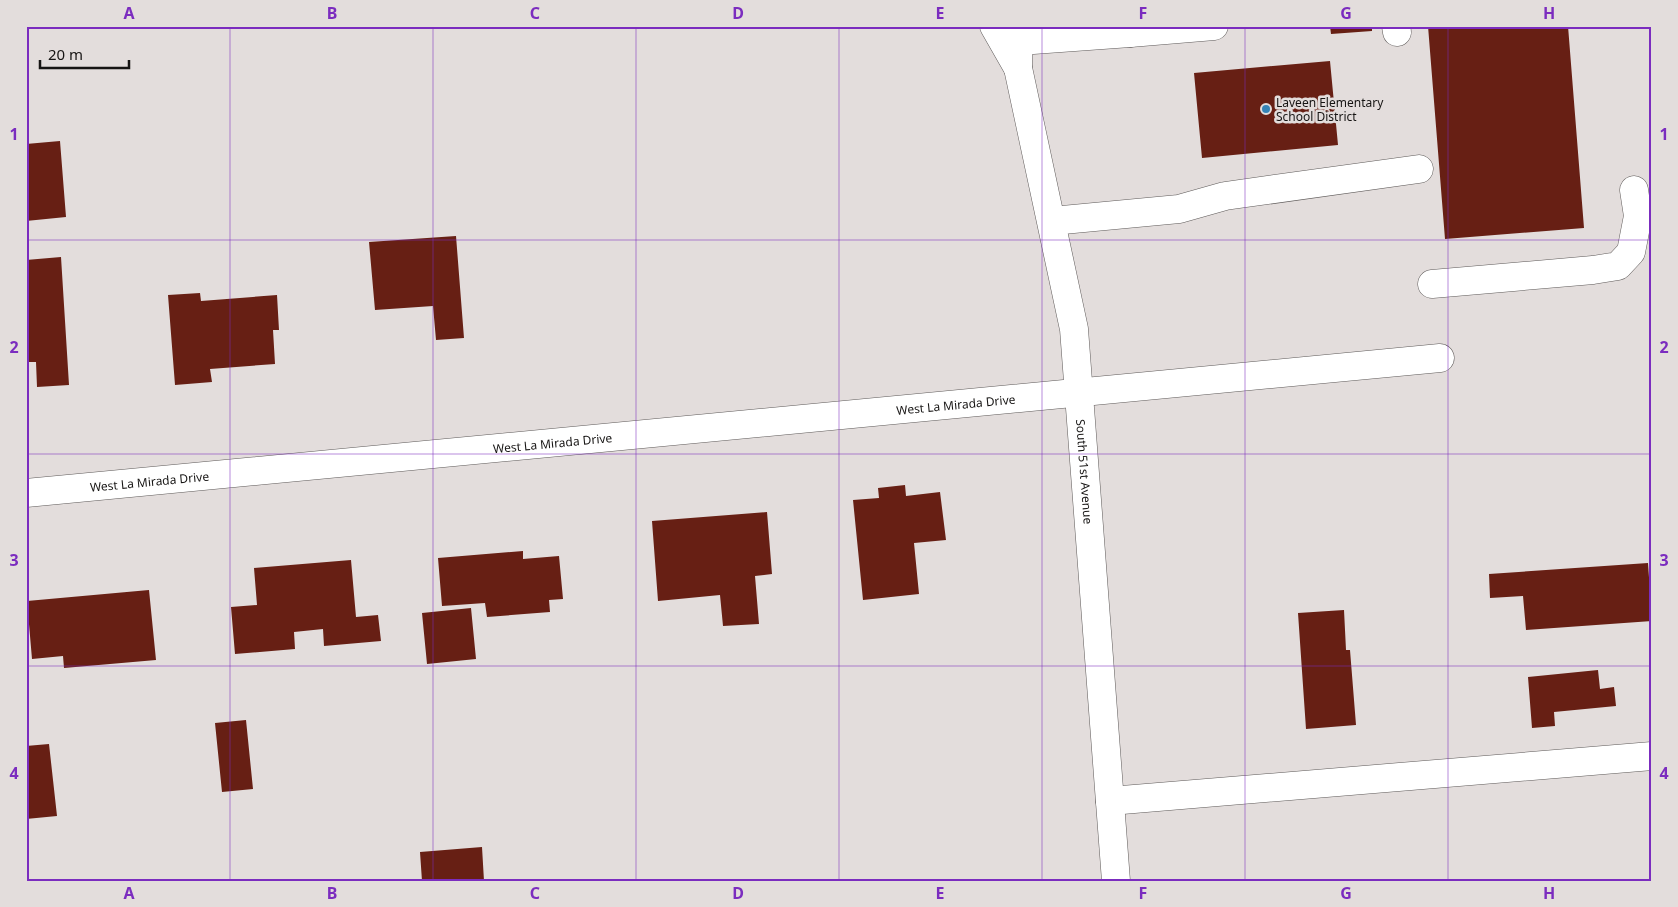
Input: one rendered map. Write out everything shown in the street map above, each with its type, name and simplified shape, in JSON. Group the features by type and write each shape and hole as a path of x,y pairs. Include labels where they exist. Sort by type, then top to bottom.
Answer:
{"street":[{"name":"South 51st Avenue","path":"994,26 1018,68"},
{"path":"1019,34 1214,26"},
{"name":"South 51st Avenue","path":"1019,34 1018,68 1074,329 1116,881"},
{"path":"1052,222 1179,209 1225,196 1419,169"},
{"path":"1432,284 1594,270 1618,266 1631,252 1635,236 1638,216 1634,190"},
{"name":"West La Mirada Drive","path":"26,493 1440,358"},
{"path":"1110,801 1168,798 1652,756"}],"building":[{"path":"1330,26 1372,26 1372,31 1331,34"},
{"path":"1428,26 1568,26 1584,228 1445,239"},
{"name":"Laveen Elementary School District","path":"1330,61 1338,145 1202,158 1194,73"},
{"path":"60,141 66,217 26,221 26,144"},
{"path":"456,236 464,338 436,340 433,306 375,310 369,242"},
{"path":"61,257 69,385 37,387 36,362 26,362 26,260"},
{"path":"200,293 201,301 277,295 279,330 273,330 275,364 210,369 212,382 175,385 168,295"},
{"path":"905,485 906,496 940,492 946,540 914,543 919,594 863,600 853,500 879,498 878,488"},
{"path":"767,512 772,574 755,576 759,624 723,626 720,595 658,601 652,521"},
{"path":"523,551 523,559 559,556 563,599 549,600 550,612 487,617 485,603 442,606 438,558"},
{"path":"351,560 356,617 378,615 381,641 324,646 323,629 294,632 295,649 235,654 231,607 257,605 254,568"},
{"path":"1648,563 1652,621 1526,630 1523,596 1490,598 1489,574"},
{"path":"149,590 156,660 64,668 63,656 32,659 27,601"},
{"path":"471,608 476,659 427,664 422,613"},
{"path":"1344,610 1346,650 1350,650 1356,725 1306,729 1298,613"},
{"path":"1598,670 1600,689 1614,687 1616,706 1554,712 1555,726 1532,728 1528,677"},
{"path":"246,720 253,789 222,792 215,723"},
{"path":"49,744 57,816 26,819 26,746"},
{"path":"482,847 484,881 422,881 420,852"}],"place":[{"name":"Laveen Elementary School District","path":"1266,109"}]}
